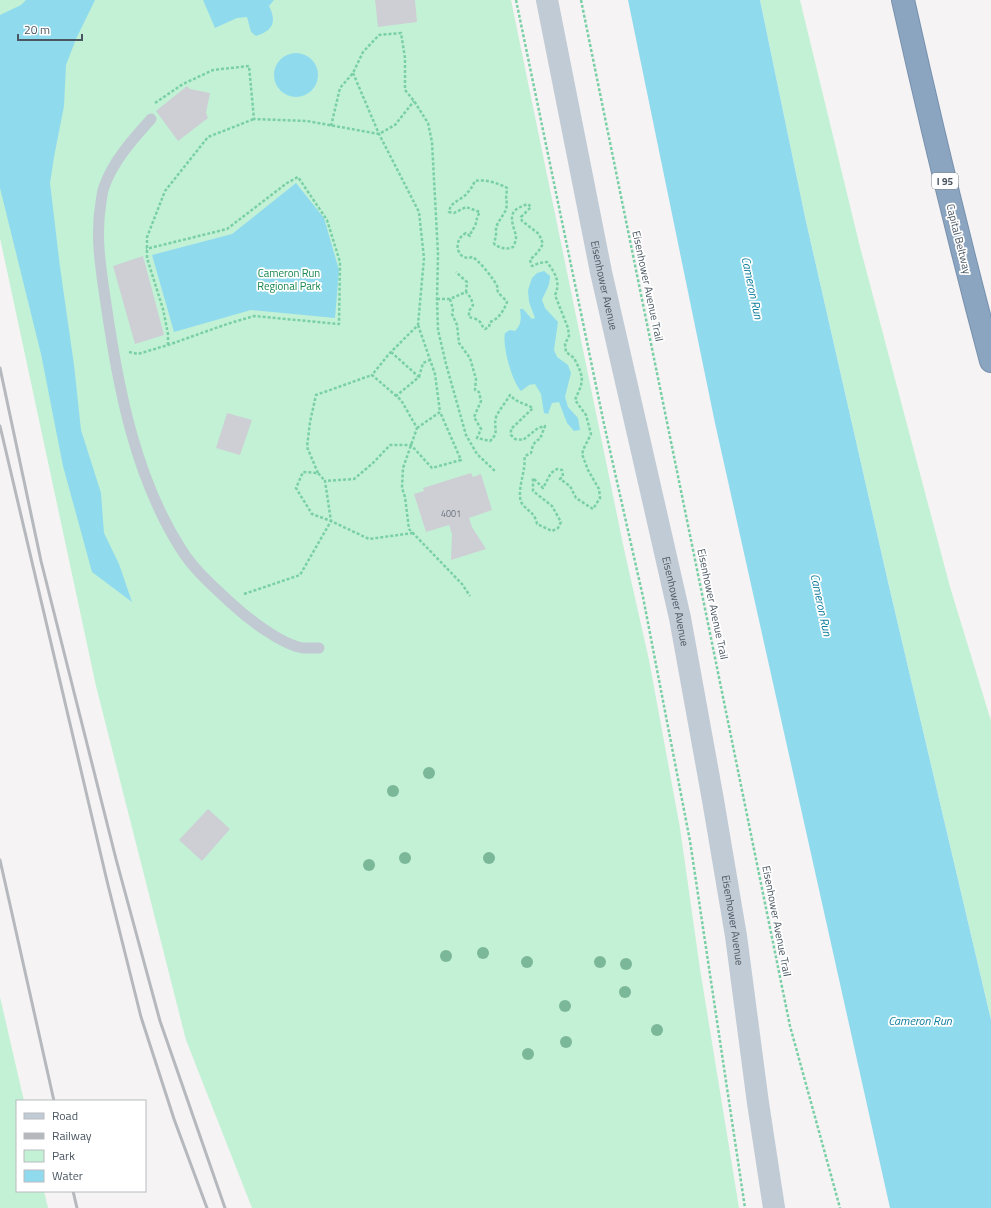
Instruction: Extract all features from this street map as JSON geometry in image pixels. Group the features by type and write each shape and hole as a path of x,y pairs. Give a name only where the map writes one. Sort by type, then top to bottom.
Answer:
{"highway":[{"name":"Capital Beltway","path":"903,0 926,106 991,361"}],"main road":[{"name":"Eisenhower Avenue","path":"547,0 601,272 680,618 735,928 767,1170 774,1208"}],"lane":[{"path":"151,119 126,147 103,187 98,221 99,251 113,349 129,424 158,506 181,550 204,578 241,613 272,634 302,648 319,648"}],"path":[{"path":"516,0 604,424 643,597 690,841 745,1208"},
{"name":"Eisenhower Avenue Trail","path":"581,0 790,1026 840,1208"},
{"path":"331,126 340,88 353,72 363,52 379,35 401,33 405,58 405,90 428,123 432,142 438,254 438,330 466,435 477,454 496,472"},
{"path":"151,119 151,105 183,84 213,70 249,66 254,119"},
{"path":"325,481 354,479 373,463 390,445 411,445 432,468 461,460 440,412 435,374 418,325 424,258 419,212 379,134 353,72"},
{"path":"168,345 168,334 163,309 147,258 147,236 165,191 208,137 254,119 294,120 379,134 395,125 414,102"},
{"path":"113,349 138,354 254,316 339,324 340,262 327,220 298,177 287,183 227,230 146,249"},
{"path":"450,299 453,309 452,314 457,325 459,343 470,358 476,380 475,390 479,392 481,401 474,418 481,429 477,438 490,441 493,438 496,433 496,417 510,395 515,401 533,408 511,428 511,434 515,439 523,440 538,428 545,426 540,439 536,440 530,453 525,456 520,483 522,504 536,517 537,524 552,531 558,528 561,522 552,506 533,491 533,478 543,488 551,473 557,469 562,470 563,476 560,479 570,486 576,498 593,509 600,498 600,489 588,470 582,454 591,434 586,415 574,400 581,386 582,377 574,358 566,352 565,344 569,336 568,328 555,295 559,287 556,275 547,262 532,266 530,260 543,244 539,234 522,221 521,217 531,207 528,204 513,212 511,216 516,238 513,247 508,249 494,245 496,227 506,210 507,188 501,184 482,180 475,181 468,193 453,203 450,209 449,212 454,213 466,207 480,212 476,219 475,225 471,230 470,236 466,233 462,235 458,240 457,246 460,253 464,257 472,257 477,259 483,268 489,273 497,287 498,293 507,302 501,314 490,322 489,327 485,329 482,327 481,322 477,319 469,317 469,311 473,305 471,298 466,292 467,282 456,272"},
{"path":"437,299 450,299 466,292"},
{"path":"228,600 300,575 331,521 325,481 318,473 306,447 316,395 372,375 391,352 418,325"},
{"path":"391,352 419,377"},
{"path":"396,396 419,377 423,363 430,360"},
{"path":"372,375 401,400 417,428"},
{"path":"440,412 417,428 404,468 402,488 405,497 409,529 462,584 470,596"},
{"path":"318,473 303,472 296,488 312,514 331,521 369,539 413,533"}],"green space":[{"name":"Cameron Run Regional Park","path":"0,0 511,0 624,549 649,660 680,828 700,969 739,1208 252,1208 186,1040 96,686 0,238"},
{"path":"760,0 800,0 859,243 950,587 991,721 991,1020 888,582 805,217"},
{"path":"0,997 24,1100 16,1100 16,1192 44,1192 48,1208 0,1208"}],"water":[{"path":"26,0 95,0 76,39 66,65 64,106 50,183 81,430 101,493 104,533 119,564 132,602 92,572 63,466 41,354 0,188 0,15 21,5"},
{"path":"203,0 274,0 269,6 273,17 272,25 270,29 256,36 251,32 247,17 237,18 215,28"},
{"name":"Cameron Run","path":"628,0 760,0 805,217 888,582 991,1020 991,1208 890,1208 715,423"},
{"path":"296,53 308,57 314,63 318,75 314,87 308,93 296,97 284,93 278,87 274,75 278,63 284,57"},
{"path":"296,183 324,218 339,270 335,318 251,310 174,332 152,255 232,234"},
{"path":"544,271 550,276 550,279 549,285 542,300 545,308 558,322 554,350 557,357 568,365 571,373 565,397 568,407 578,418 580,430 574,431 567,423 559,402 552,403 548,414 544,413 541,394 535,384 529,385 521,391 514,380 506,354 504,339 505,333 510,330 515,331 519,326 521,318 520,309 523,309 532,319 535,318 529,302 528,290 532,278 537,273"}],"building":[{"path":"375,0 415,0 417,22 378,27"},
{"path":"187,86 190,89 210,93 206,113 208,118 178,141 156,111"},
{"path":"143,256 164,335 135,344 113,266"},
{"path":"227,413 252,420 240,455 216,448"},
{"path":"471,473 473,477 481,474 492,510 469,518 472,527 486,549 451,560 452,534 449,525 426,532 414,494 424,491 423,488"},
{"path":"208,809 230,829 202,861 179,840"}],"railway":[{"path":"0,368 41,561 116,859 160,1021 225,1208"},
{"path":"0,426 107,881 141,1017 174,1119 207,1208"},
{"path":"0,860 54,1100"},
{"path":"73,1192 77,1208"}]}
